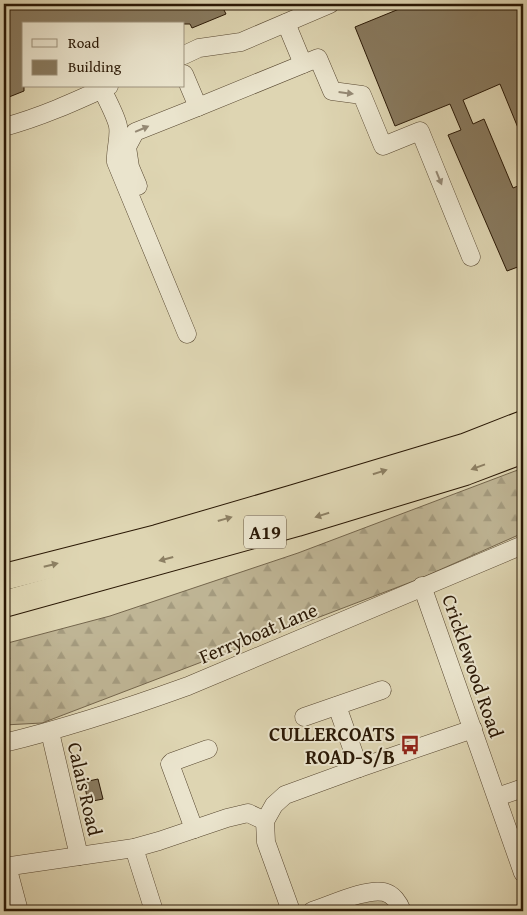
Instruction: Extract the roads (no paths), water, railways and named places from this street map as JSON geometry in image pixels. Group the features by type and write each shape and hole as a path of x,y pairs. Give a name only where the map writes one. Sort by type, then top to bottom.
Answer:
{"highway":[{"name":"A19","path":"4,577 157,538 285,501 464,446 523,424"},
{"name":"A19","path":"4,604 297,523 465,472 523,450"}],"street":[{"path":"185,55 199,48 241,42 330,4"},
{"path":"286,23 303,64"},
{"path":"185,300 130,167 127,147 135,132 318,58 332,91 362,95 383,146 420,131 471,257"},
{"path":"185,76 198,107"},
{"path":"4,127 58,110 106,88 118,126 116,162 187,334"},
{"name":"Ferryboat Lane","path":"4,743 50,732 188,686 523,544"},
{"name":"Cricklewood Road","path":"422,586 523,873"},
{"path":"304,717 382,690"},
{"path":"337,706 358,768"},
{"path":"292,911 266,842 265,821 274,805 285,795 473,729"},
{"name":"Calais Road","path":"50,732 79,856"},
{"path":"194,829 170,764 208,750"},
{"path":"497,797 523,788"},
{"path":"19,911 5,867 134,848 227,818 248,814 265,821"},
{"path":"134,848 154,911"},
{"path":"312,911 367,892 385,892 393,896 402,911"}],"place":[{"name":"CULLERCOATS ROAD-S/B","path":"410,745"}]}
